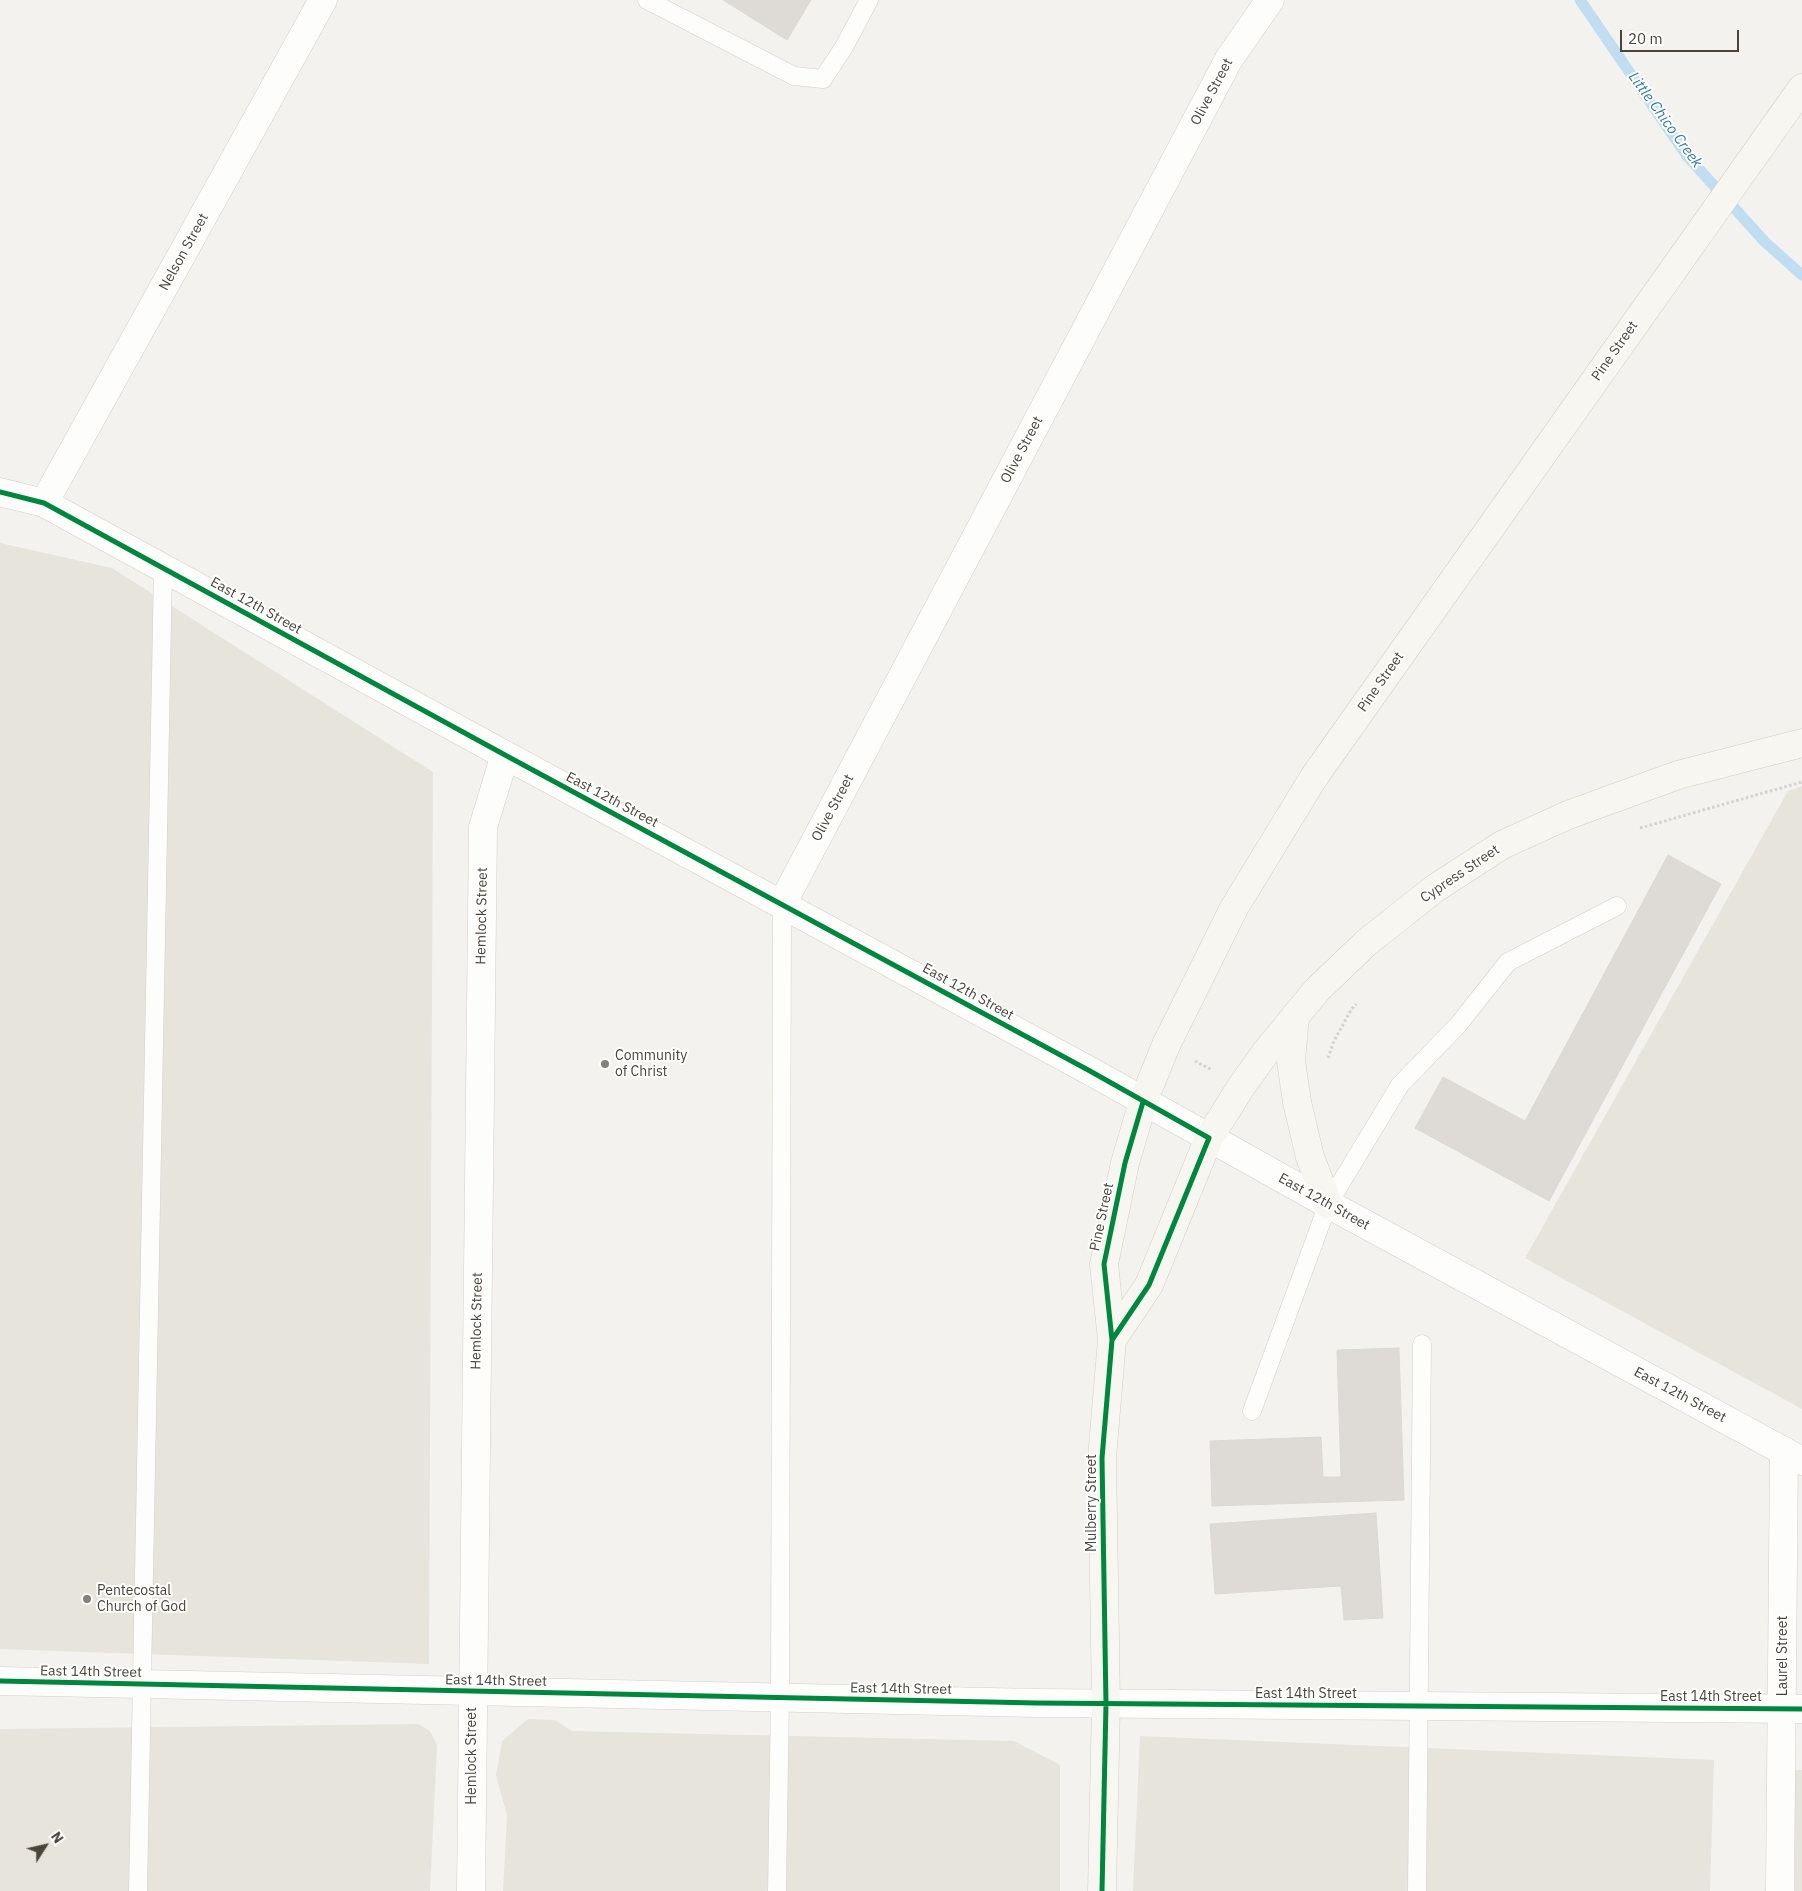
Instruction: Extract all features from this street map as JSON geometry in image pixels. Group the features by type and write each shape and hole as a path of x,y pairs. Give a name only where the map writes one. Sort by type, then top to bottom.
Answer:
{"street":[{"name":"Nelson Street","path":"44,503 323,0"},
{"name":"Olive Street","path":"782,904 1229,59 1270,0"},
{"name":"Pine Street","path":"1112,1340 1104,1264 1125,1163 1143,1102 1166,1045 1234,908 1314,776 1767,140 1802,88"},
{"name":"East 12th Street","path":"0,492 44,503 1793,1456"},
{"name":"Cypress Street","path":"1209,1138 1266,1052 1317,990 1366,943 1434,889 1502,845 1568,815 1678,775 1802,743"},
{"name":"Hemlock Street","path":"471,1891 483,827 505,755"},
{"path":"1295,1016 1291,1061 1297,1102 1310,1157 1328,1204"},
{"name":"Mulberry Street","path":"1102,1891 1106,1704 1102,1458 1112,1340 1149,1285 1209,1138"},
{"name":"Laurel Street","path":"1780,1891 1792,1709 1793,1456"},
{"name":"East 14th Street","path":"0,1682 1106,1704 1792,1709"}],"lane":[{"path":"647,0 794,76 823,79 844,47 869,0"},
{"path":"138,1891 163,568"},
{"path":"777,1891 780,1698 782,904"},
{"path":"1252,1411 1328,1204 1400,1085 1458,1026 1508,962 1617,906"},
{"path":"1417,1891 1422,1344"}],"path":[{"path":"1635,830 1802,782"},
{"path":"1326,1066 1334,1041 1351,1010 1358,1002"}],"shaded area":[{"path":"0,543 112,568 433,772 429,1664 0,1649"},
{"path":"1802,786 1802,1409 1525,1258 1788,791"},
{"path":"528,1719 555,1720 572,1731 1014,1741 1060,1765 1060,1891 503,1891 507,1815 496,1776 502,1741"},
{"path":"418,1724 430,1731 437,1745 430,1891 0,1891 0,1729"},
{"path":"1140,1736 1714,1760 1710,1891 1133,1891"},
{"path":"1795,1770 1802,1770 1802,1891 1795,1891"}],"building":[{"path":"723,0 811,0 787,40"},
{"path":"1668,855 1721,884 1549,1201 1415,1128 1443,1077 1525,1121"},
{"path":"1399,1348 1404,1500 1212,1506 1210,1441 1321,1437 1323,1477 1341,1477 1337,1350"},
{"path":"1376,1513 1383,1618 1344,1620 1341,1586 1215,1594 1210,1524"}],"waterway":[{"name":"Little Chico Creek","path":"1580,0 1687,156 1765,242 1802,275"}],"cycle path":[{"path":"0,492 44,503 1090,1071 1209,1138 1149,1285 1112,1340 1102,1458 1106,1704 1102,1891"},
{"path":"1112,1340 1104,1264 1125,1163 1143,1102"},
{"path":"0,1681 1037,1703 1802,1709"}],"place":[{"name":"Community of Christ","path":"605,1064"},
{"name":"Pentecostal Church of God","path":"87,1599"}]}
